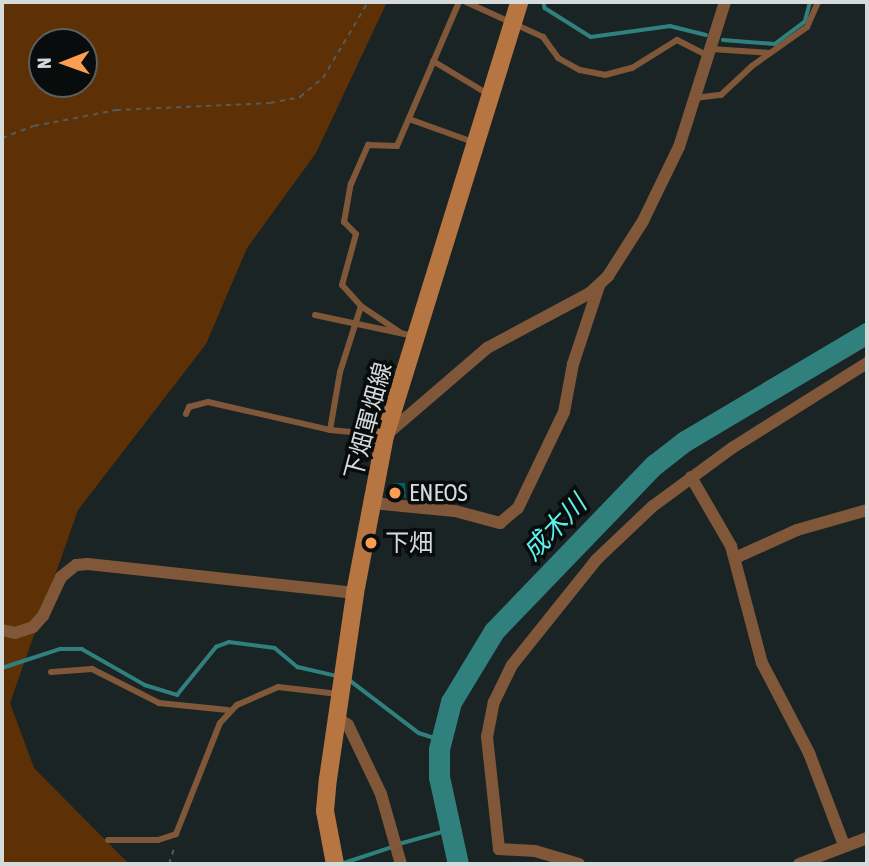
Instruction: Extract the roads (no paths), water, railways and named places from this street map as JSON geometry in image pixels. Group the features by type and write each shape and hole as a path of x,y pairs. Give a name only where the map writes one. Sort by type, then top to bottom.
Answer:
{"main road":[{"name":"下畑軍畑線","path":"335,864 325,811 355,593 385,436 408,335 477,143 519,2"}],"street":[{"path":"372,503 456,511 500,523 518,508 564,412 573,364 600,283 643,221 679,147 725,2"},
{"path":"385,436 487,348 600,283"},
{"path":"579,864 535,851 499,849 487,737 494,702 512,665 596,560 691,477 867,363"},
{"path":"691,477 735,558 762,663 809,753 844,845"},
{"path":"735,558 797,530 867,510"},
{"path":"2,630 15,633 33,627 43,616 61,577 76,565 355,593"},
{"path":"337,718 348,724 381,794 401,864"},
{"path":"799,864 867,838"}],"lane":[{"path":"408,335 361,306 342,285 356,234 344,222 351,184 368,145 397,146 459,2"},
{"path":"466,2 543,37 558,58 580,70 605,75 632,68 677,40 710,52 769,53"},
{"path":"695,98 721,95 769,53 807,27 818,2"},
{"path":"433,61 492,96"},
{"path":"409,120 477,143"},
{"path":"330,430 361,306"},
{"path":"315,316 408,335"},
{"path":"186,414 189,407 208,402 330,430 385,436"},
{"path":"51,672 92,669 159,703 228,710 278,687 340,694"},
{"path":"108,840 158,840 176,834 228,710"}],"waterway":[{"path":"544,2 545,8 591,37 670,26 706,35"},
{"path":"723,40 775,44 805,21 810,2"},
{"name":"成木川","path":"458,864 439,777 439,749 451,702 494,631 654,465 685,441 867,333"},
{"path":"2,668 60,649 82,649 145,685 177,695 216,647 229,642 275,648 298,667 337,676"},
{"path":"348,679 419,733 441,740"},
{"path":"399,844 449,830"},
{"path":"341,864 392,847"}],"place":[{"name":"ENEOS","path":"395,493"},
{"name":"下畑","path":"371,543"}]}
